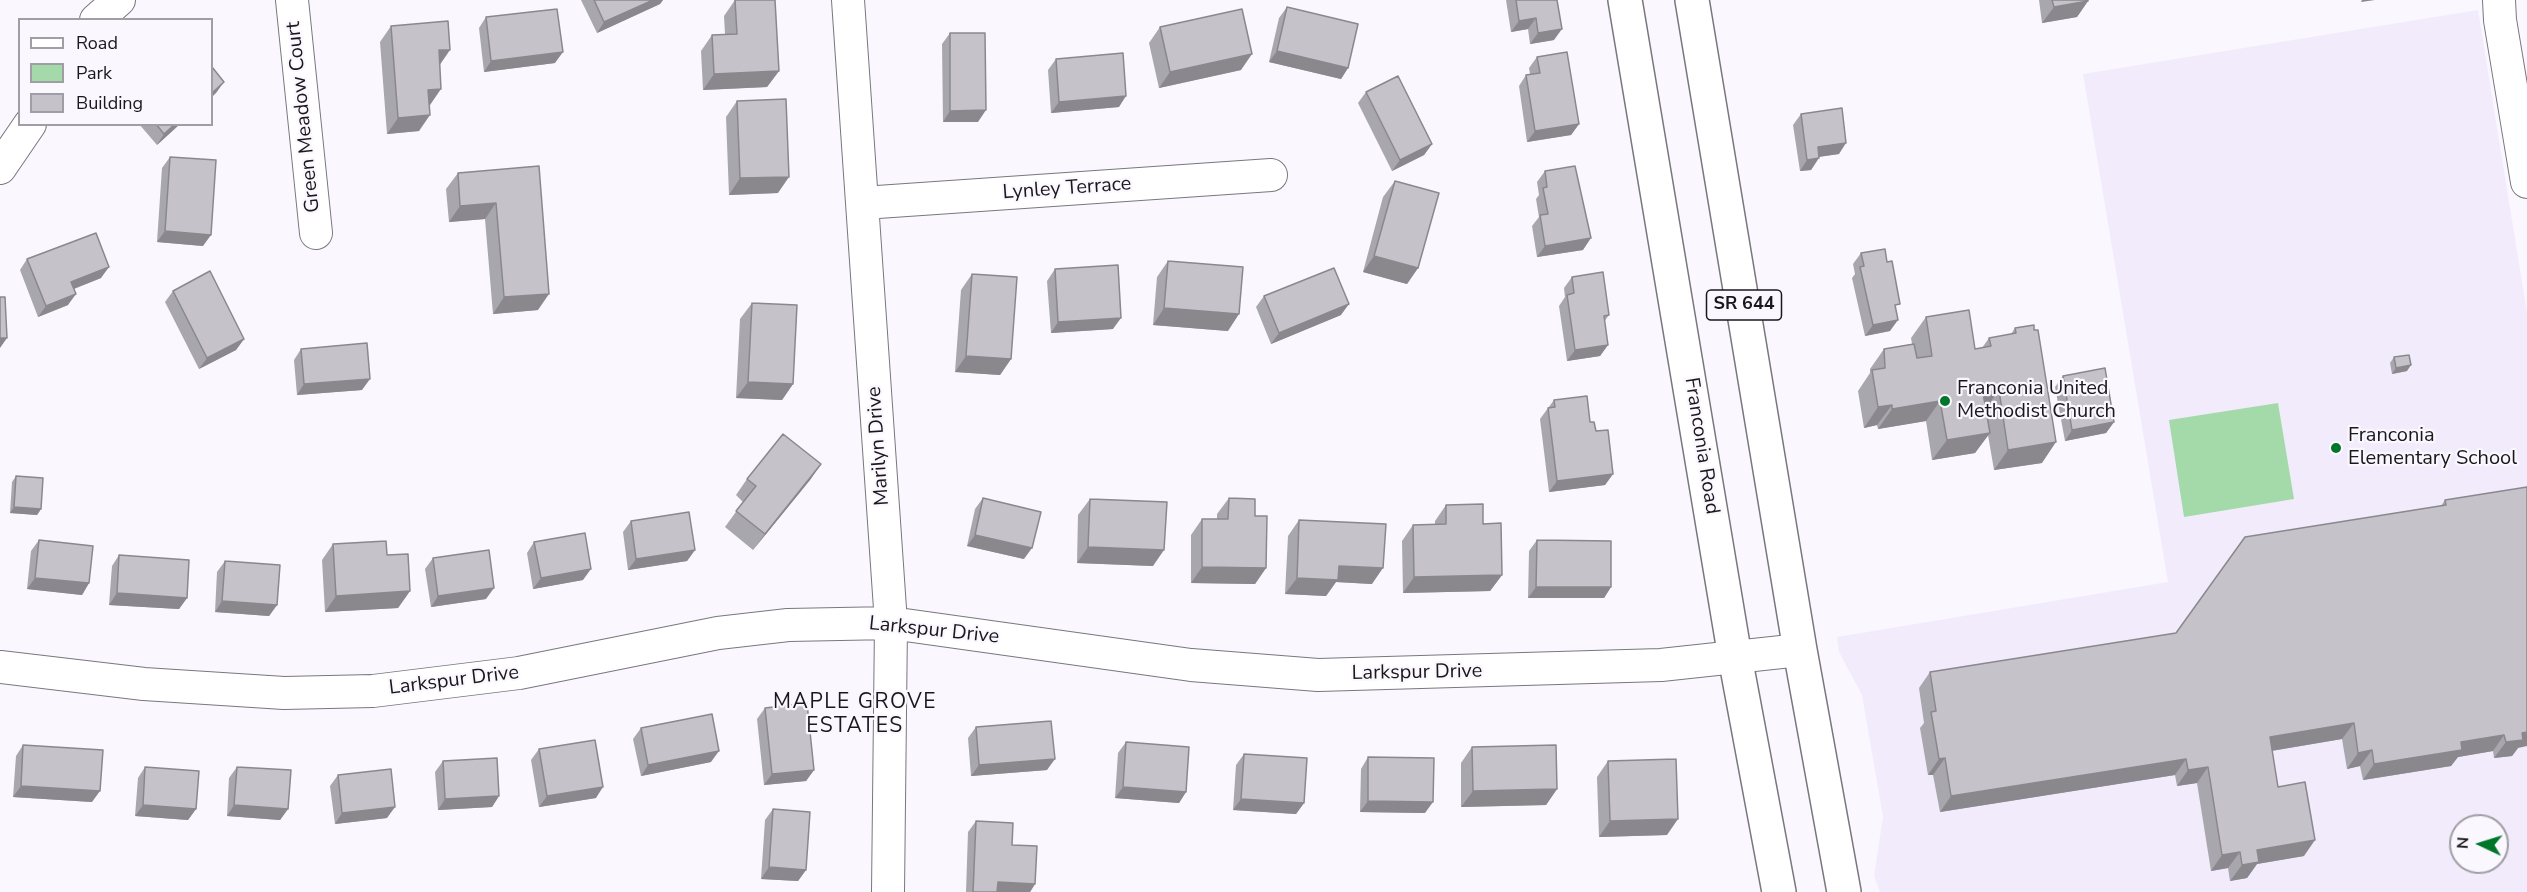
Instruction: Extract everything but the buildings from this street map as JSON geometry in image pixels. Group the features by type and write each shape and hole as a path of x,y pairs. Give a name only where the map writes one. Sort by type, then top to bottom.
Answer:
{"main road":[{"name":"Franconia Road","path":"1625,0 1735,657 1779,892"},
{"name":"SR 644","path":"1692,0 1800,650 1844,892"}],"street":[{"path":"98,18 118,0"},
{"name":"Green Meadow Court","path":"292,0 316,233"},
{"name":"Marilyn Drive","path":"848,0 891,623 888,892"},
{"path":"2499,0 2500,20 2527,183"},
{"path":"0,168 29,126"},
{"name":"Lynley Terrace","path":"863,203 1271,175"},
{"name":"Larkspur Drive","path":"0,667 144,684 284,693 373,691 519,674 718,633 788,625 891,623 1191,665 1318,675 1413,675 1661,665 1800,650"}],"shaded area":[{"name":"Franconia Elementary School","path":"2478,10 2527,313 2527,892 1880,892 1874,876 1883,817 1862,695 1839,652 1837,637 2168,582 2083,74"}],"green space":[{"path":"2278,403 2294,499 2184,517 2169,420"}],"place":[{"name":"Franconia United Methodist Church","path":"1945,401"},
{"name":"Franconia Elementary School","path":"2336,448"}],"district":[{"name":"MAPLE GROVE ESTATES","path":"855,715"}]}
